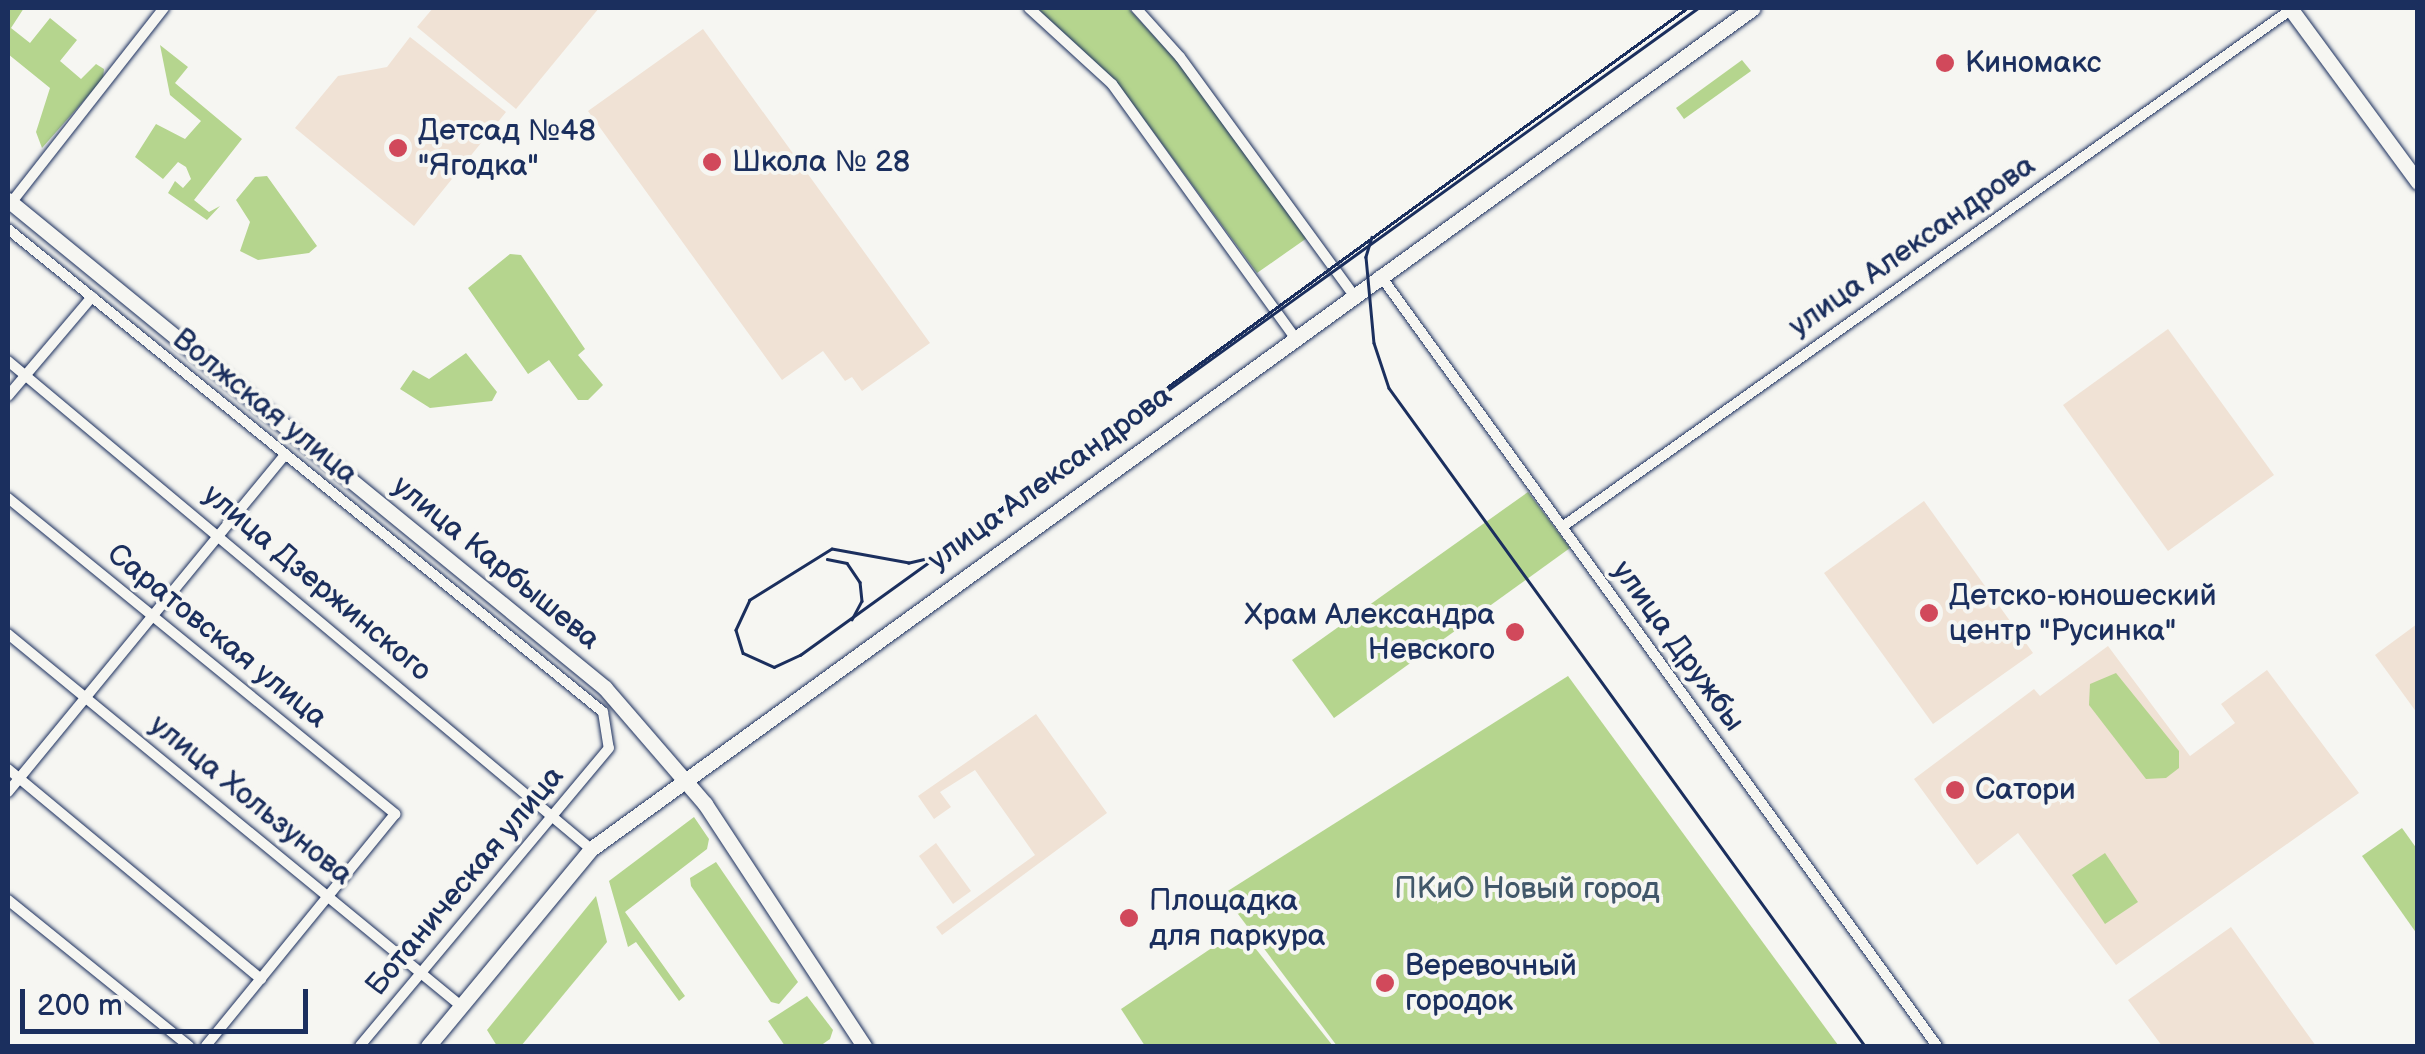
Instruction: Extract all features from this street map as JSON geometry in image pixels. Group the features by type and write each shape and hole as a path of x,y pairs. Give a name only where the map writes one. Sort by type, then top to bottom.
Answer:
{"main road":[{"name":"улица Александрова","path":"428,1046 592,849 1294,336 1753,8"},
{"path":"2291,8 2418,182"},
{"name":"улица Карбышева","path":"9,201 562,652 686,778 864,1046"}],"street":[{"path":"9,201 164,8"},
{"path":"1029,8 1112,84 1294,336"},
{"path":"1136,8 1180,57 1354,294"},
{"name":"улица Александрова","path":"1562,527 2291,8"},
{"name":"Волжская улица","path":"8,229 603,712 609,748"},
{"name":"улица Дружбы","path":"1380,275 1937,1046"},
{"path":"8,396 92,297"},
{"name":"улица Дзержинского","path":"8,361 554,812 592,849"},
{"path":"8,792 284,456"},
{"name":"Саратовская улица","path":"8,498 396,814 328,896"},
{"name":"улица Хользунова","path":"8,634 461,1006"},
{"name":"Ботаническая улица","path":"360,1046 609,748"},
{"path":"8,769 261,979"},
{"path":"206,1046 328,896"},
{"path":"8,900 189,1046"}],"shaded area":[{"path":"433,8 599,8 516,109 417,27"},
{"name":"Школа № 28","path":"703,29 930,343 862,391 852,377 845,381 823,351 782,380 588,111"},
{"name":"Детсад №48 \"Ягодка\"","path":"410,37 506,112 414,226 295,128 338,76 387,67"},
{"path":"2168,329 2274,475 2168,551 2063,405"},
{"name":"Детско-юношеский центр \"Русинка\"","path":"1924,501 2033,653 1933,724 1824,573"},
{"path":"2417,624 2417,713 2375,655"},
{"path":"2108,646 2190,756 2235,723 2221,704 2267,670 2359,793 2116,965 2018,833 1977,865 1914,779 2034,689 2040,696"},
{"path":"1036,714 1107,813 942,935 936,927 1035,855 975,770 940,792 951,807 934,819 918,796"},
{"path":"936,843 971,891 953,904 919,856"},
{"path":"2231,927 2316,1046 2162,1046 2128,1000"}],"green space":[{"path":"8,8 24,8 11,28 30,43 50,18 77,40 60,61 81,79 96,64 104,69 103,79 42,148 36,132 50,88 8,54"},
{"path":"1037,8 1128,8 1176,60 1307,238 1257,273 1116,81"},
{"path":"160,45 188,67 175,83 242,139 194,200 209,212 220,206 207,220 168,193 175,181 183,188 191,179 186,167 178,162 163,179 135,157 156,124 185,139 201,121 170,95"},
{"path":"1742,60 1751,71 1684,119 1676,108"},
{"path":"267,176 317,246 309,253 258,260 240,251 250,222 236,200 255,177"},
{"path":"510,254 521,255 585,349 578,355 603,385 588,400 578,400 549,360 528,374 468,288"},
{"path":"466,353 497,392 492,401 430,408 400,389 413,370 429,379"},
{"path":"1528,492 1570,548 1334,718 1292,660"},
{"path":"2116,673 2179,751 2179,768 2166,778 2146,779 2089,705 2090,684"},
{"name":"ПКиО Новый город","path":"1568,676 1838,1045 1337,1046 1223,894"},
{"path":"694,817 709,839 707,849 625,912 685,996 679,1001 636,942 628,947 609,881"},
{"path":"2402,828 2417,849 2417,934 2362,856"},
{"path":"2105,853 2138,902 2105,924 2072,875"},
{"path":"716,862 798,982 779,1004 771,1002 691,886 690,878"},
{"path":"596,896 607,942 521,1046 497,1046 487,1030"},
{"path":"1240,929 1333,1046 1145,1046 1121,1009"},
{"path":"807,996 833,1030 830,1039 820,1046 785,1046 768,1021"}],"tram line":[{"path":"1688,8 935,557 909,563 832,549 750,600 736,630 743,653 774,667 800,655 1698,8"},
{"path":"1372,237 1366,257 1374,343 1389,388 1865,1046"},
{"path":"827,559 847,563 860,582 862,601 852,620"}],"place":[{"name":"Киномакс","path":"1945,63"},
{"name":"Детсад №48 \"Ягодка\"","path":"398,148"},
{"name":"Школа № 28","path":"712,162"},
{"name":"Детско-юношеский центр \"Русинка\"","path":"1929,613"},
{"name":"Храм Александра Невского","path":"1515,632"},
{"name":"Сатори","path":"1955,790"},
{"name":"Площадка для паркура","path":"1129,918"},
{"name":"Веревочный городок","path":"1385,983"}]}
